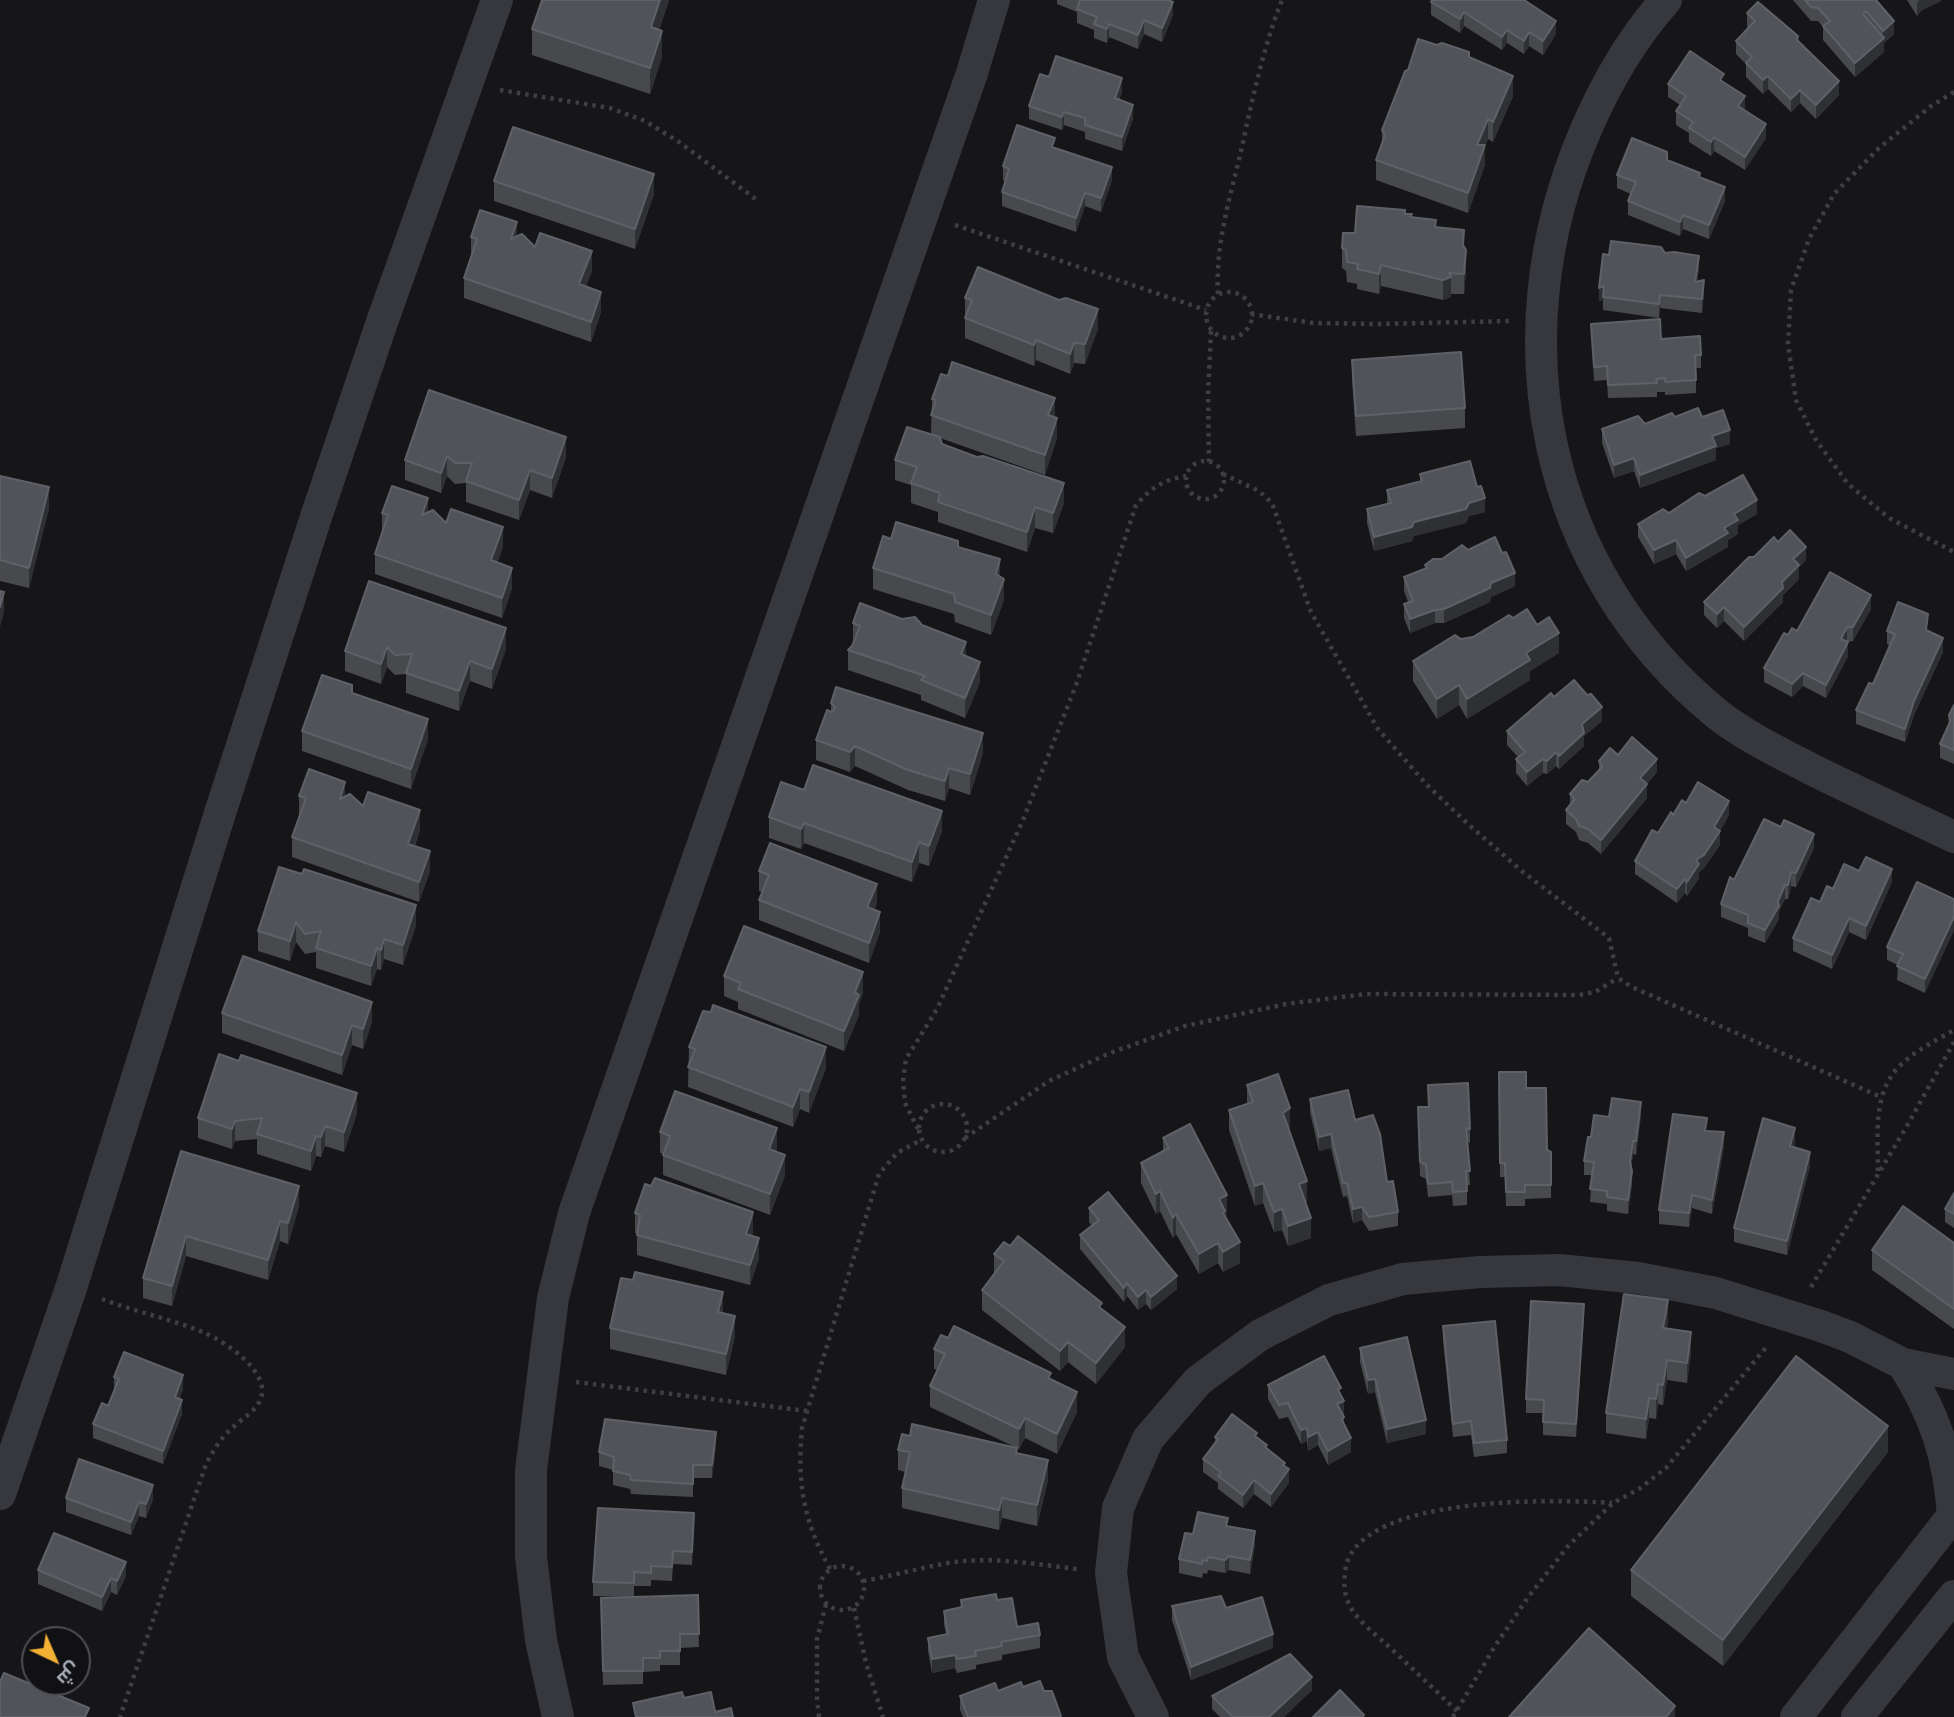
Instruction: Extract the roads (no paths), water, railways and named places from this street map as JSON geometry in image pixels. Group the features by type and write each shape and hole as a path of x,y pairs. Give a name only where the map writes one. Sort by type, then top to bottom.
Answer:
{"street":[{"path":"0,1494 71,1288 312,528 497,0"},
{"path":"558,1717 541,1640 531,1557 531,1470 553,1297 574,1213 972,73 994,0"},
{"path":"1666,0 1624,57 1595,108 1572,163 1555,219 1544,277 1541,371 1546,422 1558,472 1575,521 1598,570 1632,623 1681,680 1718,714 1757,740 1829,779 1954,837"},
{"path":"1153,1717 1123,1657 1111,1573 1118,1508 1148,1439 1198,1381 1260,1335 1329,1300 1403,1279 1480,1272 1559,1270 1638,1278 1703,1290 1850,1337 1903,1364 1954,1374"},
{"path":"1838,1717 1805,1706 1953,1515 1945,1451 1934,1420 1903,1364"},
{"path":"1857,1717 1954,1596"}]}
